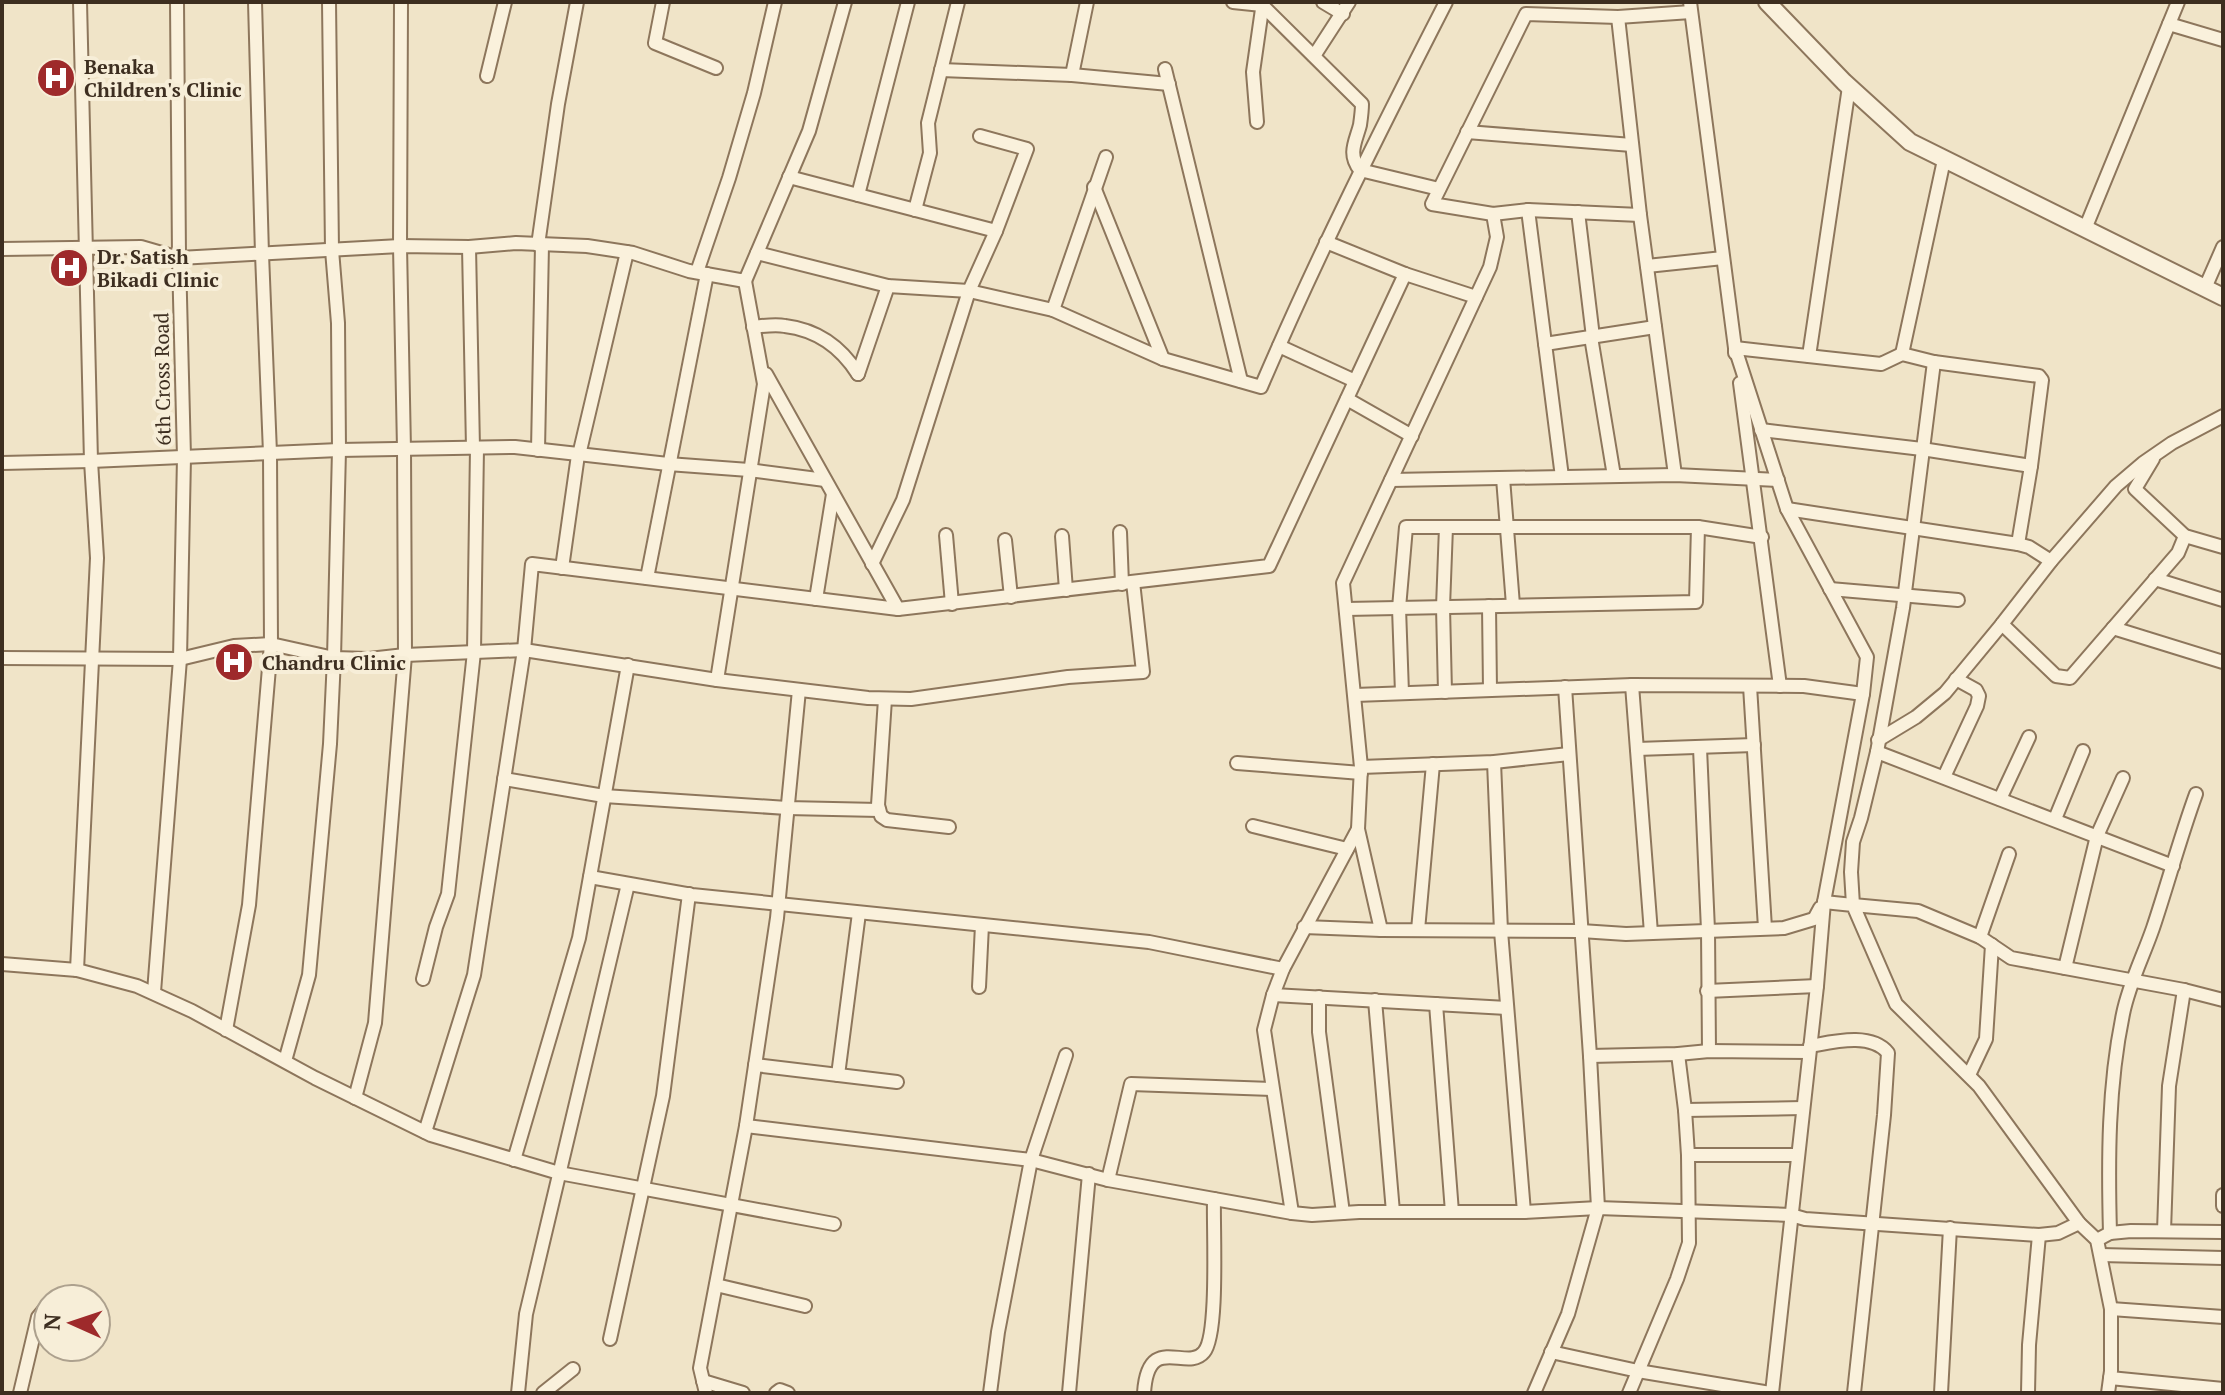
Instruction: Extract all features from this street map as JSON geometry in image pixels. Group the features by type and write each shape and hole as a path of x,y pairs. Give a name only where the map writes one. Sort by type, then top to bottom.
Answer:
{"street":[{"path":"77,970 97,558 91,461 80,2"},
{"name":"6th Cross Road","path":"154,992 180,659 184,457 177,2"},
{"path":"226,1030 249,905 271,644 270,453 255,2"},
{"path":"285,1061 309,975 334,658 339,450 338,323 332,250 329,2"},
{"path":"355,1098 375,1023 405,655 400,246 401,2"},
{"path":"487,76 505,2"},
{"path":"538,450 540,245 558,104 577,2"},
{"path":"663,2 655,43 716,68"},
{"path":"647,578 702,273 754,93 775,2"},
{"path":"717,680 764,384 745,281 809,131 845,2"},
{"path":"858,195 908,2"},
{"path":"915,210 930,153 928,123 958,2"},
{"path":"1072,75 1087,2"},
{"path":"1233,2 1262,4 1362,104 1360,125 1352,145 1354,164 1360,170 1439,189"},
{"path":"1314,56 1346,8 1323,2"},
{"path":"757,253 888,286 969,291 1053,310 1163,359 1261,387 1360,170 1446,2"},
{"path":"1767,2 1783,10 1849,87 1910,142 2223,297"},
{"path":"2085,229 2178,2"},
{"path":"1257,122 1253,72 1262,4"},
{"path":"1640,215 1528,210 1493,214 1432,204 1526,14 1618,17 1690,7 1780,686"},
{"path":"1618,17 1640,215 1675,475"},
{"path":"2169,24 2223,40"},
{"path":"1165,69 1241,381"},
{"path":"941,70 1072,75 1169,84"},
{"path":"1809,356 1849,87"},
{"path":"1467,132 1632,145"},
{"path":"872,564 903,500 969,291 1027,149 980,136"},
{"path":"1053,310 1106,157"},
{"path":"1902,354 1944,160"},
{"path":"789,177 996,231"},
{"path":"1094,187 1163,359"},
{"path":"1528,210 1562,477"},
{"path":"1578,212 1592,337 1614,476"},
{"path":"1381,930 1358,829 1361,770 1343,583 1490,267 1497,237 1493,214"},
{"path":"1326,242 1405,274 1476,297"},
{"path":"2,249 141,247 179,258 400,246 469,247 516,243 587,246 627,252 702,273 745,281"},
{"path":"423,979 448,894 474,652 475,448 469,247"},
{"path":"2205,288 2223,247"},
{"path":"562,568 578,455 627,252"},
{"path":"1647,266 1723,258"},
{"path":"425,1132 474,975 524,650 532,564 898,609 1269,566 1405,274"},
{"path":"753,327 785,325 828,341 846,355 858,374 888,286"},
{"path":"1545,344 1655,327"},
{"path":"1279,346 1355,381"},
{"path":"1735,348 1881,364 1902,354 1934,362 2040,377 2031,466 2018,544"},
{"path":"1551,1352 1638,1371 1771,1393 1824,902 1863,694 1867,657 1787,509 1735,348"},
{"path":"1934,362 1904,595 1877,746 1853,842 1853,905 1896,1004 1979,1086 2079,1223 2097,1240 2111,1309 2108,1393"},
{"path":"760,364 898,609"},
{"path":"1347,399 1412,436"},
{"path":"1877,746 1933,704 1956,679 2116,486 2172,443 2223,416"},
{"path":"1761,430 1922,449 2031,466"},
{"path":"2,463 339,450 515,447 825,480"},
{"path":"2157,453 2135,489 2185,536 2223,547"},
{"path":"1391,480 1675,475 1778,480"},
{"path":"1503,478 1513,605"},
{"path":"816,599 833,494"},
{"path":"1787,509 2018,544 2051,561"},
{"path":"1402,693 1399,608 1406,527 1698,527 1762,537"},
{"path":"1445,692 1443,607 1446,527"},
{"path":"1346,609 1696,602 1698,527"},
{"path":"2,658 180,659 234,646 271,644 334,658 369,659 524,650 717,680 885,699 911,699 1068,677 1143,672 1120,532"},
{"path":"946,535 952,604"},
{"path":"1062,536 1066,590"},
{"path":"2002,624 2056,676 2070,678 2178,553 2185,536"},
{"path":"1005,540 1011,597"},
{"path":"2155,579 2223,600"},
{"path":"1830,589 1958,600"},
{"path":"1489,606 1490,690"},
{"path":"2113,628 2223,662"},
{"path":"514,1160 579,938 628,665"},
{"path":"1944,777 1979,696 1976,690 1956,679"},
{"path":"1355,695 1632,685 1804,686 1863,694"},
{"path":"1632,685 1651,933"},
{"path":"1750,686 1765,928"},
{"path":"1534,1393 1568,1314 1598,1208 1565,687"},
{"path":"743,1393 705,1387 700,1368 755,1065 778,905 799,690"},
{"path":"885,699 881,816 887,820 949,827"},
{"path":"2000,799 2029,737"},
{"path":"1637,749 1754,745"},
{"path":"1877,746 1944,777 2173,866"},
{"path":"1700,748 1708,930 1709,1051"},
{"path":"2055,819 2083,751"},
{"path":"1237,763 1361,770 1569,754"},
{"path":"1494,762 1501,931 1524,1212"},
{"path":"1418,930 1433,764"},
{"path":"2065,968 2097,836 2123,778"},
{"path":"504,779 604,796 787,808 879,810"},
{"path":"2110,1233 2109,1147 2113,1075 2123,1014 2131,981 2144,953 2196,794"},
{"path":"1253,826 1347,849"},
{"path":"1292,1213 1264,1030 1283,969 1358,829"},
{"path":"1980,937 2009,854"},
{"path":"590,877 778,905 1149,942 1283,969"},
{"path":"518,1393 526,1314 628,884"},
{"path":"610,1339 663,1096 689,894"},
{"path":"1824,902 1918,911 1980,937 2011,958 2223,1000"},
{"path":"1304,927 1626,934 1784,928 1814,919 1824,902"},
{"path":"838,1075 859,913"},
{"path":"979,987 982,925"},
{"path":"1969,1075 1986,1039 1992,945"},
{"path":"2,964 77,970 154,992 425,1132 514,1160 559,1173 834,1224"},
{"path":"1707,991 1817,986"},
{"path":"2164,1231 2169,1086 2184,990"},
{"path":"1273,995 1507,1008"},
{"path":"1319,997 1319,1032 1343,1213"},
{"path":"1375,1000 1393,1212"},
{"path":"1436,1004 1452,1212"},
{"path":"1590,1056 1810,1049 1851,1040 1882,1046 1888,1053 1854,1393"},
{"path":"1629,1393 1689,1243 1688,1155 1678,1054"},
{"path":"990,1393 998,1332 1031,1160 1066,1055"},
{"path":"755,1065 897,1082"},
{"path":"1108,1180 1131,1084 1272,1089"},
{"path":"1685,1110 1803,1108"},
{"path":"746,1126 1031,1160 1108,1180 1312,1215 1598,1208 1791,1215 1805,1219 2039,1235 2058,1233 2079,1223"},
{"path":"1688,1155 1797,1155"},
{"path":"1069,1393 1089,1174"},
{"path":"2223,1195 2223,1206"},
{"path":"1144,1393 1150,1365 1156,1360 1200,1356 1206,1350 1212,1327 1214,1199"},
{"path":"1941,1393 1950,1228"},
{"path":"2097,1240 2110,1233 2223,1232"},
{"path":"2028,1393 2039,1235"},
{"path":"2101,1255 2223,1258"},
{"path":"716,1285 805,1306"},
{"path":"2111,1309 2223,1317"},
{"path":"20,1393 32,1342"},
{"path":"543,1393 573,1369"},
{"path":"2110,1378 2223,1389"},
{"path":"776,1393 780,1390 788,1393"}],"place":[{"name":"Benaka Children's Clinic","path":"56,78"},
{"name":"Dr. Satish Bikadi Clinic","path":"69,268"},
{"name":"Chandru Clinic","path":"234,662"}]}
